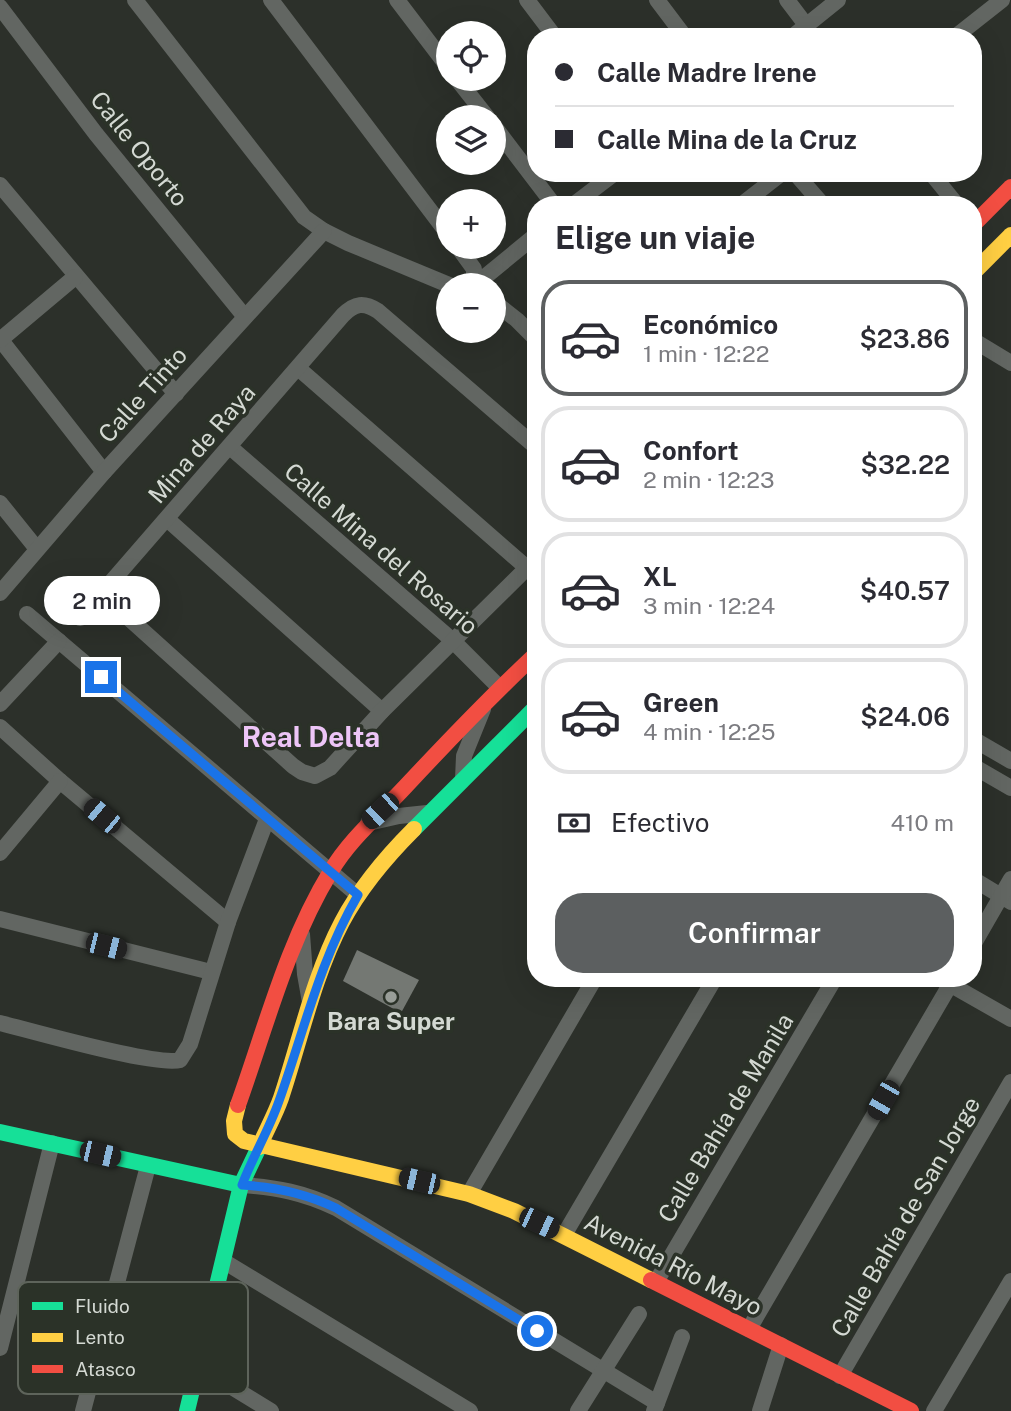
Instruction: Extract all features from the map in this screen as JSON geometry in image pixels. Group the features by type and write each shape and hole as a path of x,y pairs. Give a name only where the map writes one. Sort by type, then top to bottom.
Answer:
{"street":[{"path":"135,0 304,216 324,231 436,279"},
{"path":"271,0 436,218"},
{"path":"397,0 436,51"},
{"path":"527,0 548,28"},
{"path":"657,0 678,28"},
{"path":"787,0 806,25"},
{"path":"802,28 838,0"},
{"path":"966,28 1002,0"},
{"name":"Calle Oporto","path":"0,7 96,134 244,317"},
{"path":"466,91 477,105"},
{"path":"506,142 527,169"},
{"path":"537,182 547,196"},
{"path":"585,196 603,182"},
{"path":"753,196 770,182"},
{"path":"802,182 815,196"},
{"path":"938,182 950,196"},
{"path":"0,184 176,394"},
{"path":"982,216 1011,187"},
{"name":"Calle Tinto","path":"0,593 104,472 324,231"},
{"path":"982,264 1011,235"},
{"path":"489,273 527,242"},
{"path":"75,276 0,340 104,472"},
{"name":"Mina de Raya","path":"80,618 349,309 362,304 378,311 527,439"},
{"path":"506,311 527,331"},
{"path":"982,345 1011,363"},
{"path":"298,368 527,560"},
{"name":"Calle Mina del Rosario","path":"230,447 452,640 499,687"},
{"path":"0,503 37,549"},
{"path":"167,519 382,710"},
{"path":"102,594 293,766 315,776 330,768 382,710 527,567"},
{"path":"27,614 358,895"},
{"path":"0,704 60,641"},
{"path":"310,1002 304,968 302,931 330,873 368,823 527,661"},
{"path":"463,779 464,756 487,701"},
{"path":"220,1282 242,1185 279,1101 310,1002 341,924 385,858 527,716"},
{"path":"0,727 228,922"},
{"path":"982,743 1011,761"},
{"path":"982,771 1011,788"},
{"path":"0,853 61,781"},
{"path":"368,823 427,813"},
{"path":"0,1023 146,1058 173,1062 180,1060 190,1044 228,922 267,819"},
{"path":"982,932 1006,899 1011,879"},
{"path":"982,884 1006,899"},
{"path":"0,919 211,972"},
{"name":"Avenida Río Mayo","path":"302,931 236,1114 235,1134 244,1141 469,1194 514,1211 840,1376 879,1404 911,1411"},
{"path":"469,1194 590,987"},
{"path":"564,1235 710,987"},
{"name":"Calle Bahía de Manila","path":"656,1282 830,987"},
{"path":"749,1329 945,987"},
{"path":"958,987 1011,1019"},
{"name":"Calle Bahía de San Jorge","path":"840,1376 1011,1082"},
{"path":"0,1132 148,1166 242,1185 291,1190 315,1197 603,1371 656,1407 682,1337"},
{"path":"0,1348 52,1143"},
{"path":"117,1282 148,1166"},
{"path":"225,1262 470,1411"},
{"path":"934,1411 1011,1281"},
{"path":"578,1411 639,1314"},
{"path":"760,1411 781,1345"},
{"path":"83,1411 88,1394"},
{"path":"187,1411 192,1394"},
{"path":"243,1394 271,1411"}],"building":[{"name":"Bara Super","path":"357,950 419,980 401,1013 343,981"}],"traffic: fast":[{"path":"414,829 527,716"},
{"path":"0,1132 241,1185"},
{"path":"218,1282 241,1185 259,1147"},
{"path":"187,1411 191,1394"}],"traffic: slow":[{"path":"982,264 1011,235"},
{"path":"259,1147 281,1098 315,986 332,942 357,896 414,829"},
{"path":"238,1105 234,1121 235,1134 244,1141 469,1194 514,1211 651,1280"}],"traffic: jam":[{"path":"982,216 1011,187"},
{"path":"238,1105 278,986 302,927 331,871 365,828 527,663"},
{"path":"651,1280 911,1411"}],"place":[{"name":"Bara Super","path":"391,997"}],"district":[{"name":"Real Delta","path":"311,737"}],"route":[{"path":"101,677 317,863 358,895 326,958 279,1101 242,1185 267,1186 315,1197 363,1223 537,1331"}]}
